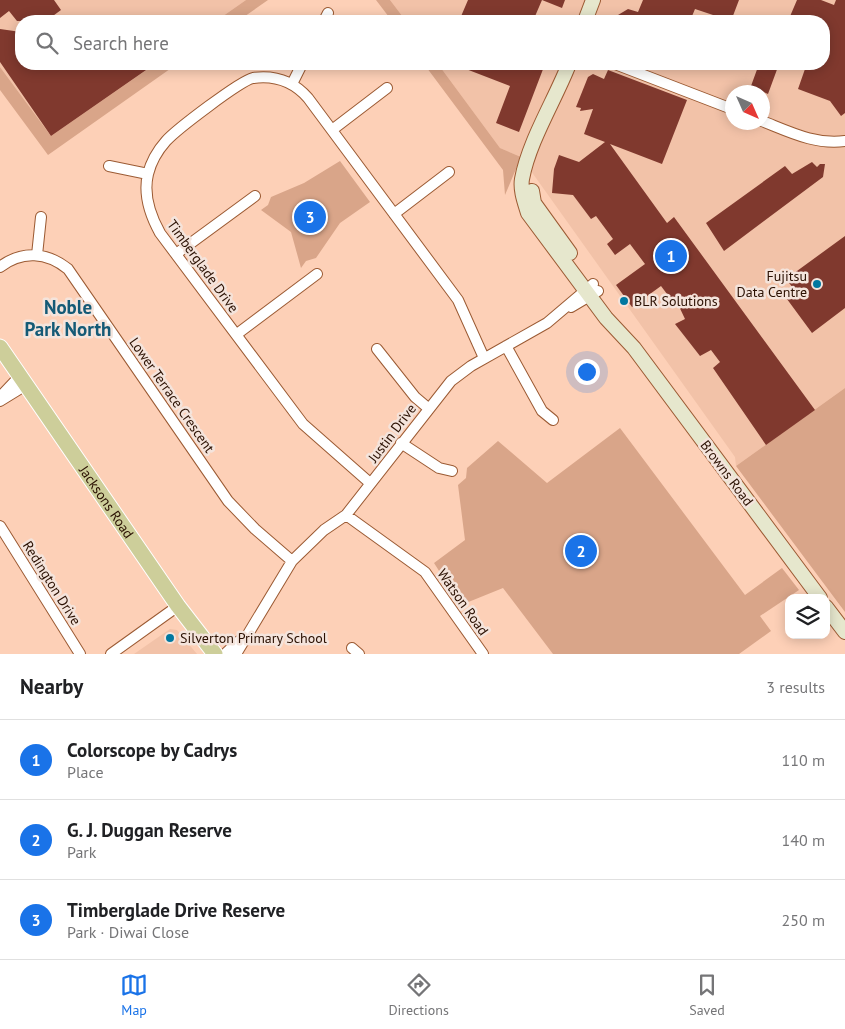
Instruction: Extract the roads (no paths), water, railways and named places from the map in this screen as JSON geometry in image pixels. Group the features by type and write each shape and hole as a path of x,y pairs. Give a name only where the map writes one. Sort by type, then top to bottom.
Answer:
{"main road":[{"name":"Jacksons Road","path":"0,347 178,606 215,654"}],"street":[{"path":"587,15 593,0"},
{"path":"299,70 292,84 308,98 462,306 484,358"},
{"name":"Browns Road","path":"567,70 555,100 550,103 522,180 523,196 528,213 592,290 817,594"},
{"path":"630,70 725,107"},
{"name":"Timberglade Drive","path":"292,84 265,78 252,78 242,83 172,135 158,153 148,174 147,198 149,209 160,233 303,424 370,483"},
{"path":"332,130 387,88"},
{"path":"770,124 812,140 832,143 845,141"},
{"path":"109,166 148,174"},
{"path":"394,214 449,172"},
{"path":"176,254 255,196"},
{"path":"37,255 41,217"},
{"name":"Lower Terrace Crescent","path":"0,267 13,258 37,255 56,260 68,270 228,501 255,529 292,561"},
{"path":"237,334 317,274"},
{"name":"Justin Drive","path":"236,654 292,561 318,535 346,515 450,381 484,358 547,323 592,290"},
{"path":"506,346 542,411 554,420"},
{"path":"377,349 416,397 428,408"},
{"path":"0,396 23,381"},
{"path":"0,401 23,381"},
{"path":"401,443 439,468 452,471"},
{"name":"Watson Road","path":"346,515 425,572 483,654"},
{"name":"Redington Drive","path":"0,526 80,654"},
{"path":"111,654 178,606"},
{"path":"830,612 845,632"},
{"name":"Justin Drive","path":"225,654 248,634"}],"place":[{"name":"Timberglade Drive Reserve","path":"310,217"},
{"name":"Colorscope by Cadrys","path":"671,256"},
{"name":"Fujitsu Data Centre","path":"817,284"},
{"name":"BLR Solutions","path":"624,301"},
{"name":"G. J. Duggan Reserve","path":"581,551"},
{"name":"Silverton Primary School","path":"170,638"}],"district":[{"name":"Noble Park North","path":"68,318"}]}
